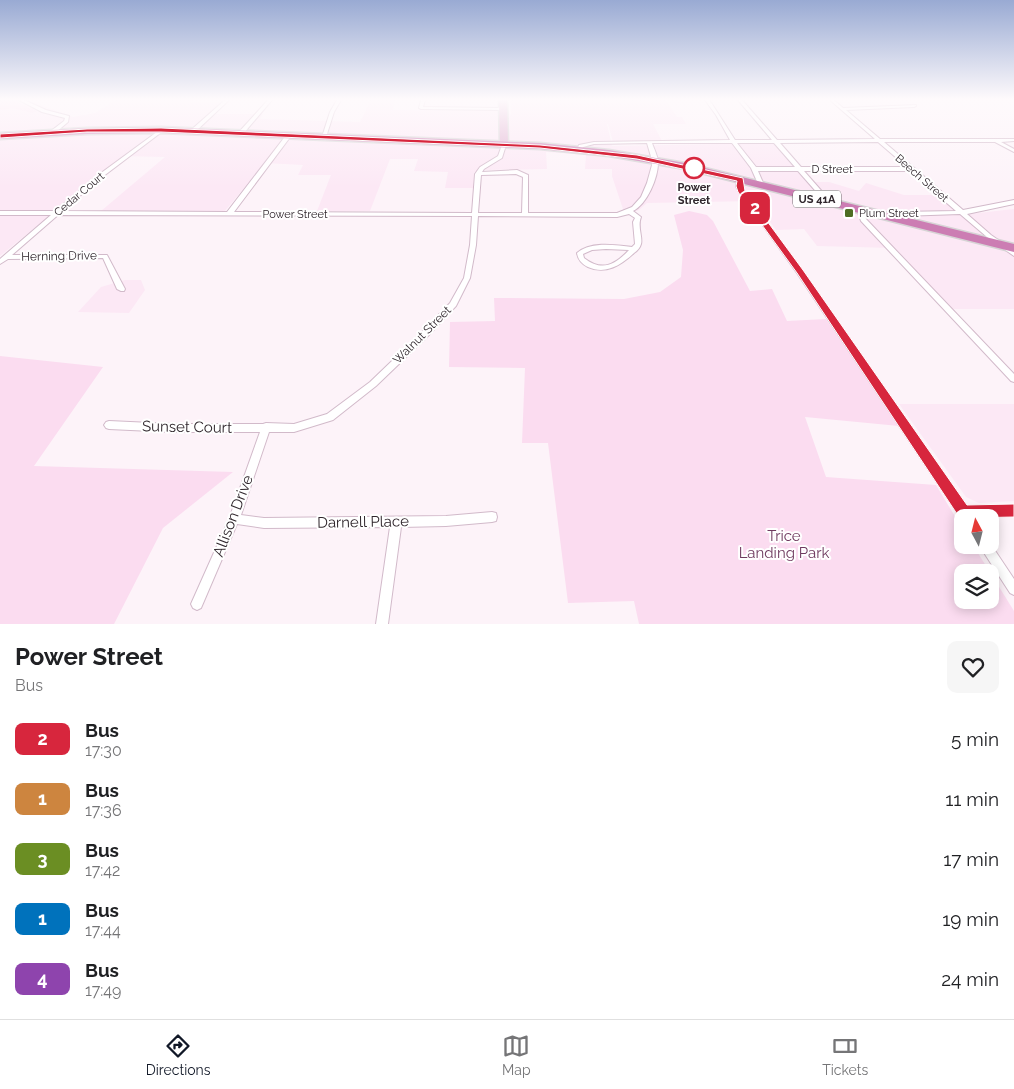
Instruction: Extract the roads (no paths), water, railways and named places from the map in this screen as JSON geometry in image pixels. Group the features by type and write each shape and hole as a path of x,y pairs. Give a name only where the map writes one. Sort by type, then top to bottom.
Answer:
{"highway":[{"path":"22,134 39,129"},
{"path":"82,129 87,130"},
{"name":"US 41A","path":"0,136 87,130 161,130 579,150 656,160 1014,248"}],"main road":[{"path":"504,129 504,145"}],"street":[{"path":"53,132 56,129"},
{"path":"241,133 244,129"},
{"path":"324,137 327,129"},
{"path":"727,129 754,169 761,185"},
{"path":"766,129 823,196 824,201"},
{"name":"Beech Street","path":"866,129 960,212 1014,254"},
{"name":"Cedar Court","path":"3,260 99,177 161,130"},
{"path":"229,214 289,135"},
{"path":"579,150 581,146 594,144 649,142 1014,140"},
{"path":"997,141 1014,151"},
{"path":"635,249 590,248 580,253 581,259 586,264 603,268 620,263 635,249 638,244 636,222 638,217 630,212 642,203 656,160 649,142"},
{"path":"478,174 482,168 500,157 504,145"},
{"name":"D Street","path":"754,169 911,168"},
{"path":"478,174 517,172 526,176 525,215"},
{"name":"Walnut Street","path":"266,427 294,428 330,417 372,384 423,336 453,304 467,278 473,245 478,174"},
{"path":"741,180 742,192 800,272 961,509"},
{"path":"894,218 899,214 968,212 1014,202"},
{"path":"860,210 863,220 1014,379"},
{"name":"Power Street","path":"0,213 614,216 630,212"},
{"name":"Herning Drive","path":"3,260 105,256 122,289"},
{"name":"Sunset Court","path":"109,425 173,428 266,427"},
{"name":"Allison Drive","path":"197,604 234,519 266,427"},
{"path":"999,512 1014,510"},
{"name":"Darnell Place","path":"234,519 264,523 446,521 492,517"},
{"path":"382,624 396,521"},
{"path":"991,554 1014,590"}],"place":[{"name":"Power Street","path":"694,168"},
{"name":"Plum Street","path":"849,213"}],"park label":[{"name":"Trice Landing Park","path":"784,544"}]}
